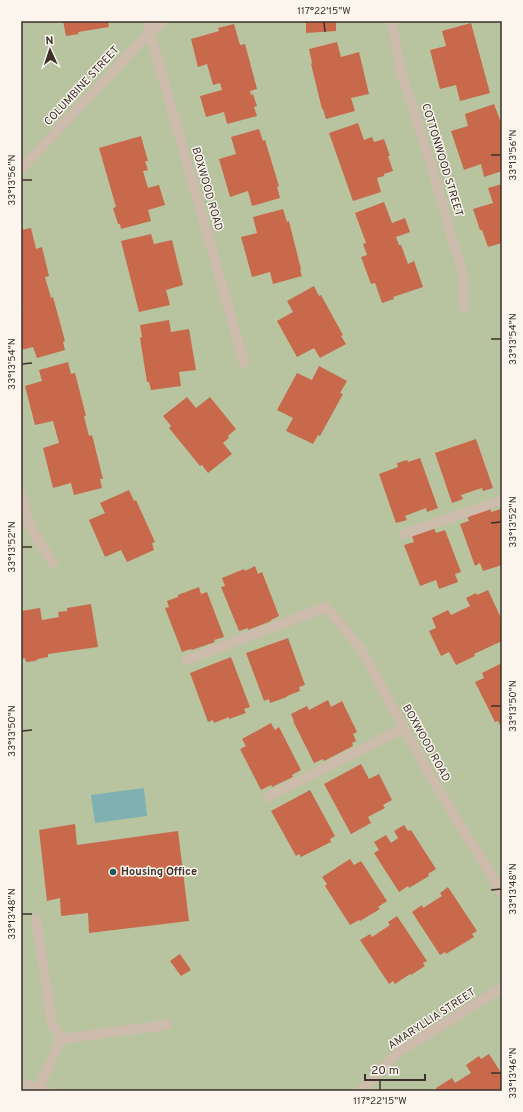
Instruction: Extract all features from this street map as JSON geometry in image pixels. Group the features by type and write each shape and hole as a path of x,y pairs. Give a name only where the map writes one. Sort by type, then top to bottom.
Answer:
{"street":[{"name":"BOXWOOD ROAD","path":"148,21 244,363"},
{"name":"COLUMBINE STREET","path":"21,169 150,32 163,21"},
{"name":"COTTONWOOD STREET","path":"392,21 400,68 430,162 462,271 464,307"},
{"path":"21,493 31,529 53,563"},
{"path":"404,534 502,500"},
{"name":"BOXWOOD ROAD","path":"187,660 326,607 361,649 428,772 502,893"},
{"path":"268,797 404,728"},
{"path":"36,918 52,1024 61,1039"},
{"name":"AMARYLLIA STREET","path":"361,1091 397,1053 502,988"},
{"path":"61,1039 167,1025"},
{"path":"21,1083 42,1090 61,1039"}],"green space":[{"path":"21,21 502,21 502,1091 21,1091"}],"water":[{"path":"144,788 147,816 95,823 91,795"}],"building":[{"path":"63,21 108,21 109,27 78,32 79,34 66,36"},
{"path":"303,21 336,21 336,31 306,33 306,23 303,23"},
{"path":"471,23 490,93 460,101 456,85 440,89 430,50 446,46 442,31"},
{"path":"234,24 240,45 245,44 257,89 250,91 251,95 253,94 257,106 254,107 257,116 227,124 224,112 206,117 200,96 222,90 220,83 213,85 207,64 198,67 191,39 219,31 218,28"},
{"path":"337,42 341,57 359,52 369,94 351,98 355,111 326,119 322,109 311,64 309,49"},
{"path":"494,104 502,125 502,171 484,177 481,164 464,170 451,131 468,126 465,114"},
{"path":"358,123 364,140 372,137 374,142 384,139 393,171 377,178 381,192 353,201 329,133"},
{"path":"259,129 263,141 265,140 279,186 277,187 280,198 252,206 248,191 230,197 219,159 236,154 231,137"},
{"path":"141,136 148,161 145,161 148,170 143,171 148,188 159,185 165,205 148,210 151,221 121,229 113,208 116,207 99,148"},
{"path":"502,184 502,243 488,247 473,209 493,203 488,188"},
{"path":"384,202 392,223 405,218 410,232 396,237 399,245 401,245 408,264 414,261 423,287 393,297 394,299 382,303 375,283 371,284 361,257 367,255 363,244 366,243 355,213"},
{"path":"283,209 287,222 289,221 302,276 273,284 270,272 252,277 241,237 257,233 253,217"},
{"path":"31,228 36,249 42,247 49,276 45,277 51,298 53,297 65,341 63,342 65,350 37,358 33,347 21,350 21,308 23,307 21,300 21,230"},
{"path":"151,234 154,244 172,240 183,285 166,290 170,305 139,312 121,241"},
{"path":"314,286 319,296 321,295 343,335 341,336 346,344 320,358 314,348 297,357 277,321 293,312 287,301"},
{"path":"169,320 171,332 189,329 196,370 179,372 181,386 151,390 149,382 147,382 140,338 142,337 140,325"},
{"path":"68,362 71,374 75,373 86,416 84,416 89,436 92,435 103,479 100,479 102,488 74,495 71,483 53,488 43,448 59,443 53,421 35,425 25,386 42,381 39,370"},
{"path":"319,366 347,381 340,393 343,394 320,436 318,435 313,444 286,431 293,418 277,410 297,373 312,380"},
{"path":"187,397 196,408 210,397 236,429 223,443 232,454 208,473 202,465 200,466 169,428 171,426 163,416"},
{"path":"476,439 493,488 483,491 482,488 461,495 463,499 452,503 435,453"},
{"path":"420,458 438,508 427,512 426,508 405,516 407,520 396,523 379,474 398,467 397,463 407,460 408,462"},
{"path":"129,490 134,501 136,500 155,542 152,543 154,550 127,562 121,550 105,557 89,520 105,513 100,503"},
{"path":"490,507 491,512 501,509 502,512 502,565 483,571 480,563 475,566 460,524 469,521 467,515"},
{"path":"434,528 436,533 445,530 461,572 455,574 458,582 439,589 436,580 420,586 404,545 414,542 412,536"},
{"path":"255,566 258,574 262,572 279,616 271,621 248,630 248,628 239,631 221,587 225,586 222,578 244,569 245,571"},
{"path":"199,587 201,594 207,592 224,637 214,640 215,642 182,652 165,608 169,607 167,601"},
{"path":"488,590 502,620 502,641 474,654 475,656 456,665 449,652 441,656 429,631 436,628 432,618 448,610 451,615 470,606 466,598 476,593 477,595"},
{"path":"91,604 98,647 48,654 48,657 35,661 27,662 25,658 21,659 21,611 40,608 42,620 59,617 58,612 67,611 67,608"},
{"path":"288,638 305,685 299,687 300,691 270,703 269,699 264,701 246,653"},
{"path":"231,657 250,707 244,709 246,713 229,719 229,717 214,723 213,720 208,722 190,673"},
{"path":"502,663 502,729 498,721 495,722 475,682 484,678 482,673"},
{"path":"328,700 331,707 342,701 357,732 353,734 356,741 352,743 353,746 324,761 323,759 314,763 291,714 307,706 309,710"},
{"path":"271,723 275,730 279,727 301,770 292,775 293,777 272,787 271,785 261,790 240,749 246,746 242,739"},
{"path":"361,764 369,779 379,774 392,800 383,805 385,808 368,817 371,823 351,834 324,784"},
{"path":"310,790 335,836 330,839 331,842 301,857 299,854 296,856 271,811"},
{"name":"Housing Office","path":"75,824 77,845 178,831 189,921 89,933 88,913 61,916 60,898 47,901 39,830"},
{"path":"404,825 408,831 411,830 436,869 428,874 429,876 399,892 374,853 379,850 374,842 386,835 391,843 398,838 394,831"},
{"path":"350,859 354,865 361,861 387,901 378,907 380,909 350,925 325,886 327,884 322,877"},
{"path":"448,887 477,931 472,934 474,937 446,954 445,952 440,955 412,912 422,905 423,908 442,896 440,893"},
{"path":"397,916 427,961 423,963 425,966 411,975 410,974 395,984 393,981 389,984 360,940 370,934 372,937 390,925 388,922"},
{"path":"180,954 191,970 181,976 170,961"},
{"path":"489,1054 502,1074 502,1091 437,1091 436,1088 452,1078 455,1083 471,1073 466,1065 479,1056 481,1059"}],"place":[{"name":"Housing Office","path":"113,872"}]}
